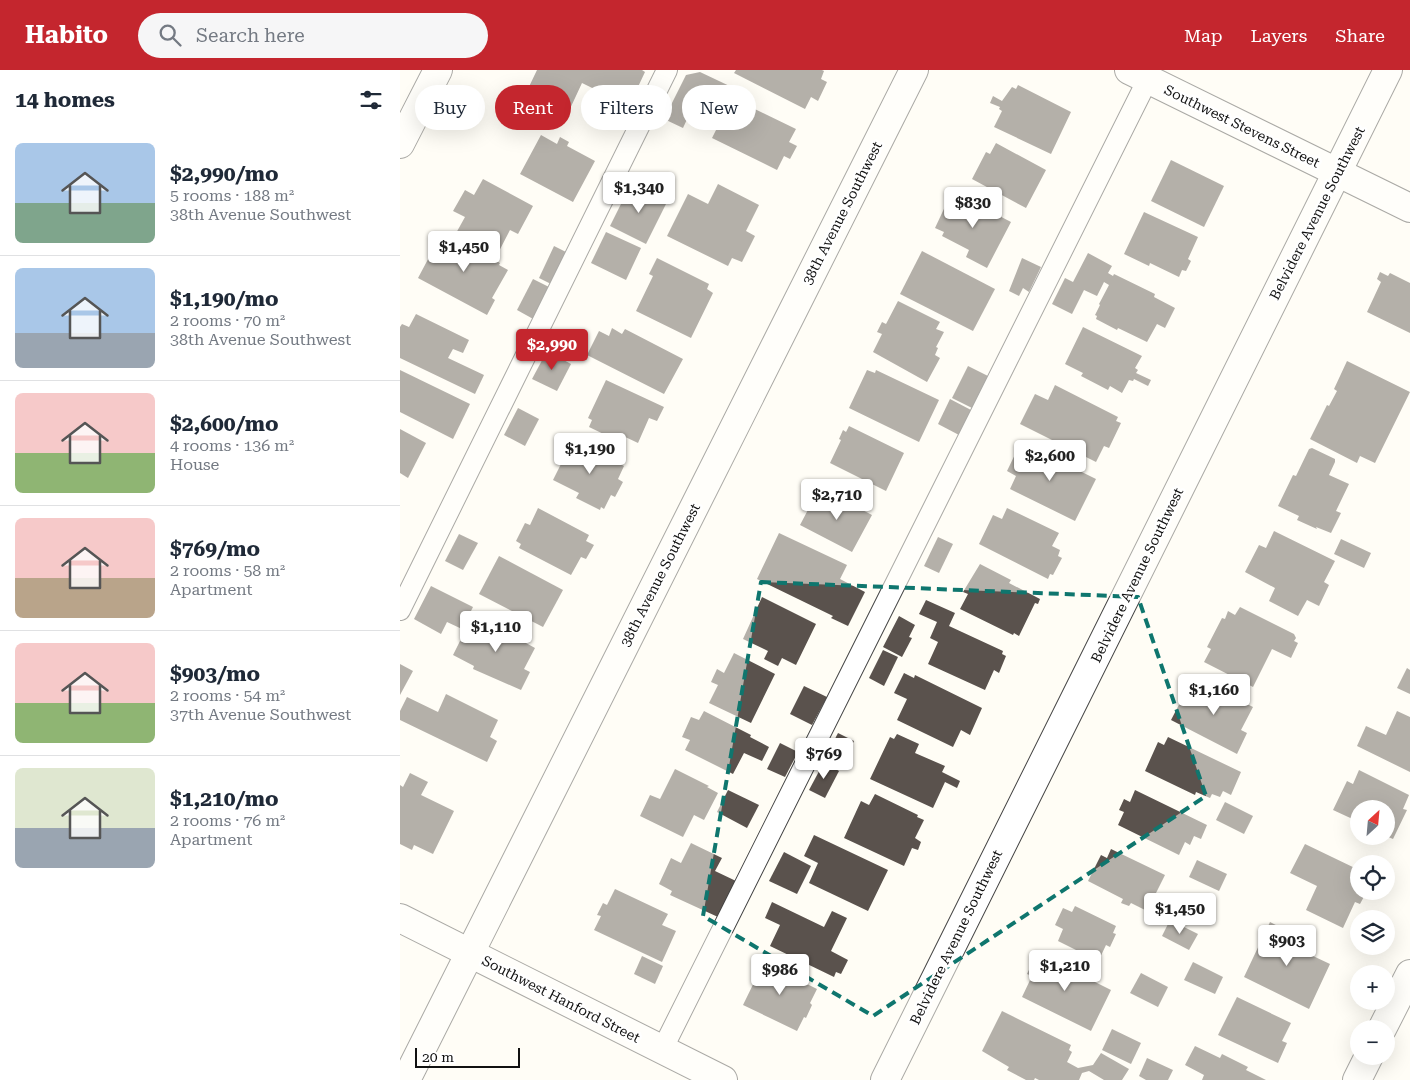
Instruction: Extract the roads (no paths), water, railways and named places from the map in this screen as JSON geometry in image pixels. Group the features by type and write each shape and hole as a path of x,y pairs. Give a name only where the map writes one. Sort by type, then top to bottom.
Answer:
{"street":[{"path":"400,144 438,70"},
{"name":"38th Avenue Southwest","path":"406,1080 914,70"},
{"name":"Belvidere Avenue Southwest","path":"885,1080 1388,70"},
{"name":"Southwest Stevens Street","path":"1138,75 1410,208"},
{"name":"Southwest Hanford Street","path":"400,918 723,1080"},
{"path":"1387,1020 1410,974"},
{"path":"1357,1080 1364,1065"}],"lane":[{"path":"400,610 667,70"},
{"path":"662,1050 1138,75"}]}
